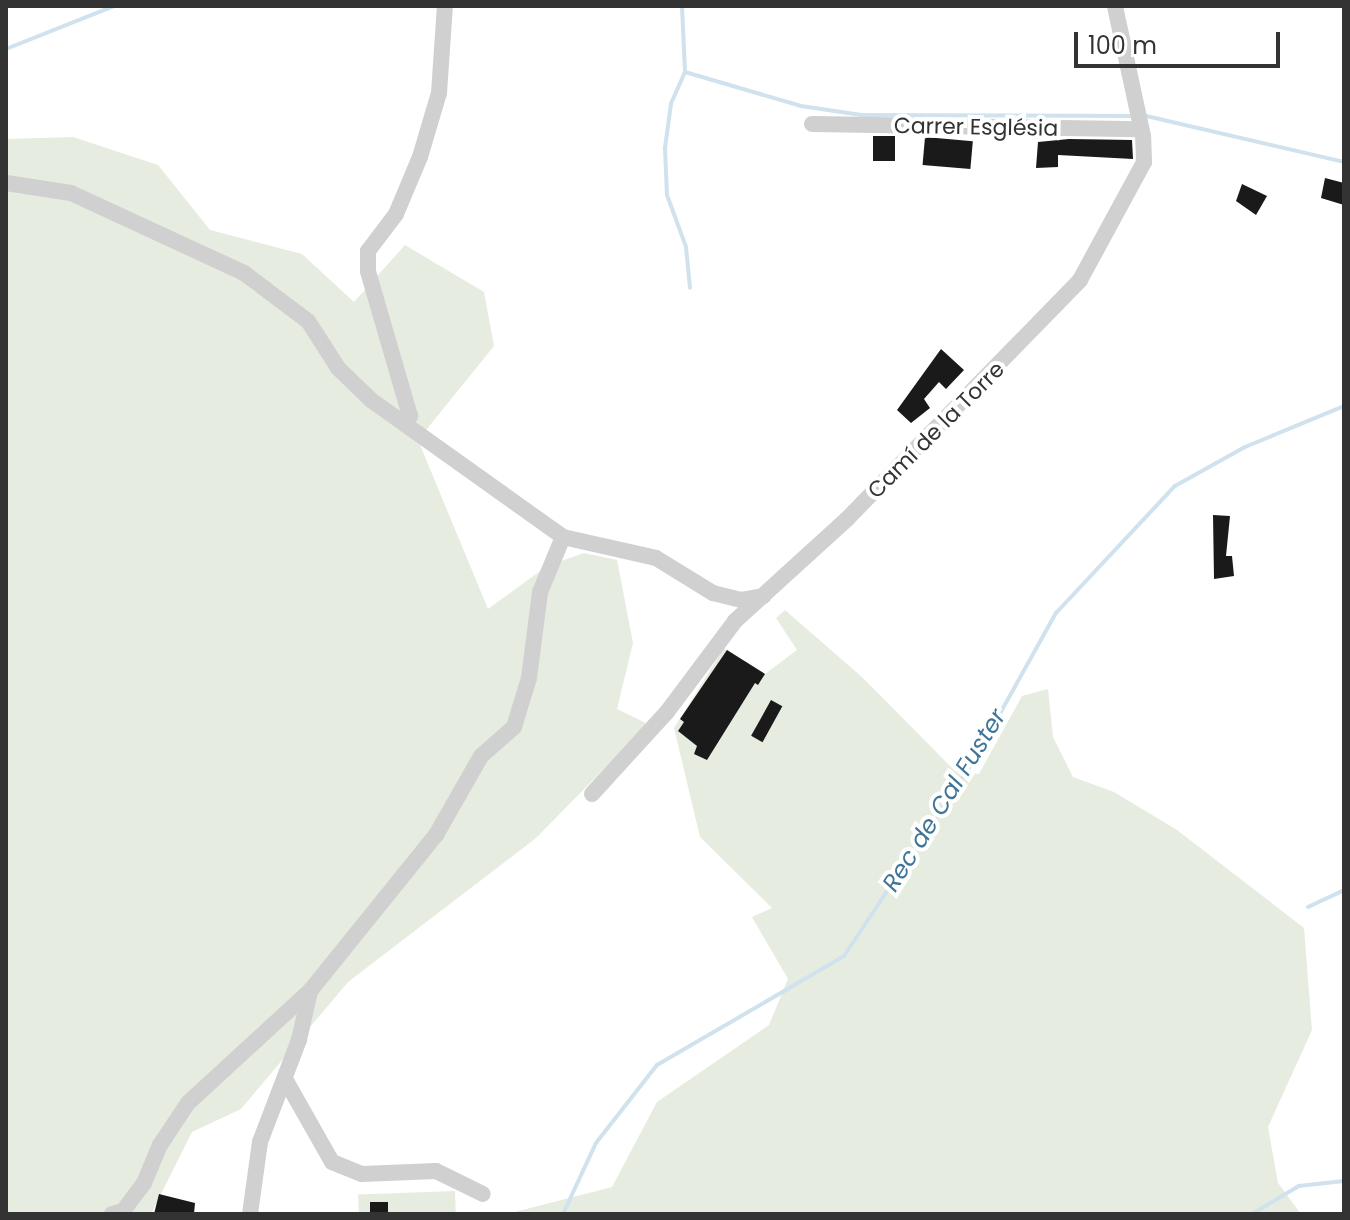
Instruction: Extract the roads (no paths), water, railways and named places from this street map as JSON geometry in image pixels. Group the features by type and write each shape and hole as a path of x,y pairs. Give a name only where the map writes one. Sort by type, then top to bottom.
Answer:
{"street":[{"path":"405,423 410,416 368,271 368,251 396,214 420,157 439,93 445,6"},
{"name":"Camí de la Torre","path":"592,794 667,712 735,621 848,518 1080,280 1141,175 1141,129 1115,6"},
{"name":"Carrer Església","path":"812,124 1141,129"},
{"path":"6,183 71,193 244,273 308,321 338,368 405,423 563,537 656,558 713,593 741,600 766,595"},
{"path":"112,1214 123,1211 144,1183 160,1145 188,1103 310,991 436,835 481,756 514,727 529,678 540,592 563,537"},
{"path":"250,1214 260,1142 271,1104 285,1079 310,991"},
{"path":"285,1079 332,1162 362,1174 436,1171 483,1194"}],"waterway":[{"path":"6,49 114,6"},
{"path":"682,6 685,72 671,104 665,148 667,195 686,247 690,288"},
{"path":"685,72 801,106 861,115 1133,116"},
{"path":"1142,115 1344,162"},
{"name":"Rec de Cal Fuster","path":"563,1214 596,1143 657,1065 844,956 973,762 1056,613 1175,486 1245,447 1344,406"},
{"path":"1308,907 1344,890"},
{"path":"1252,1214 1299,1186 1344,1181"}]}
